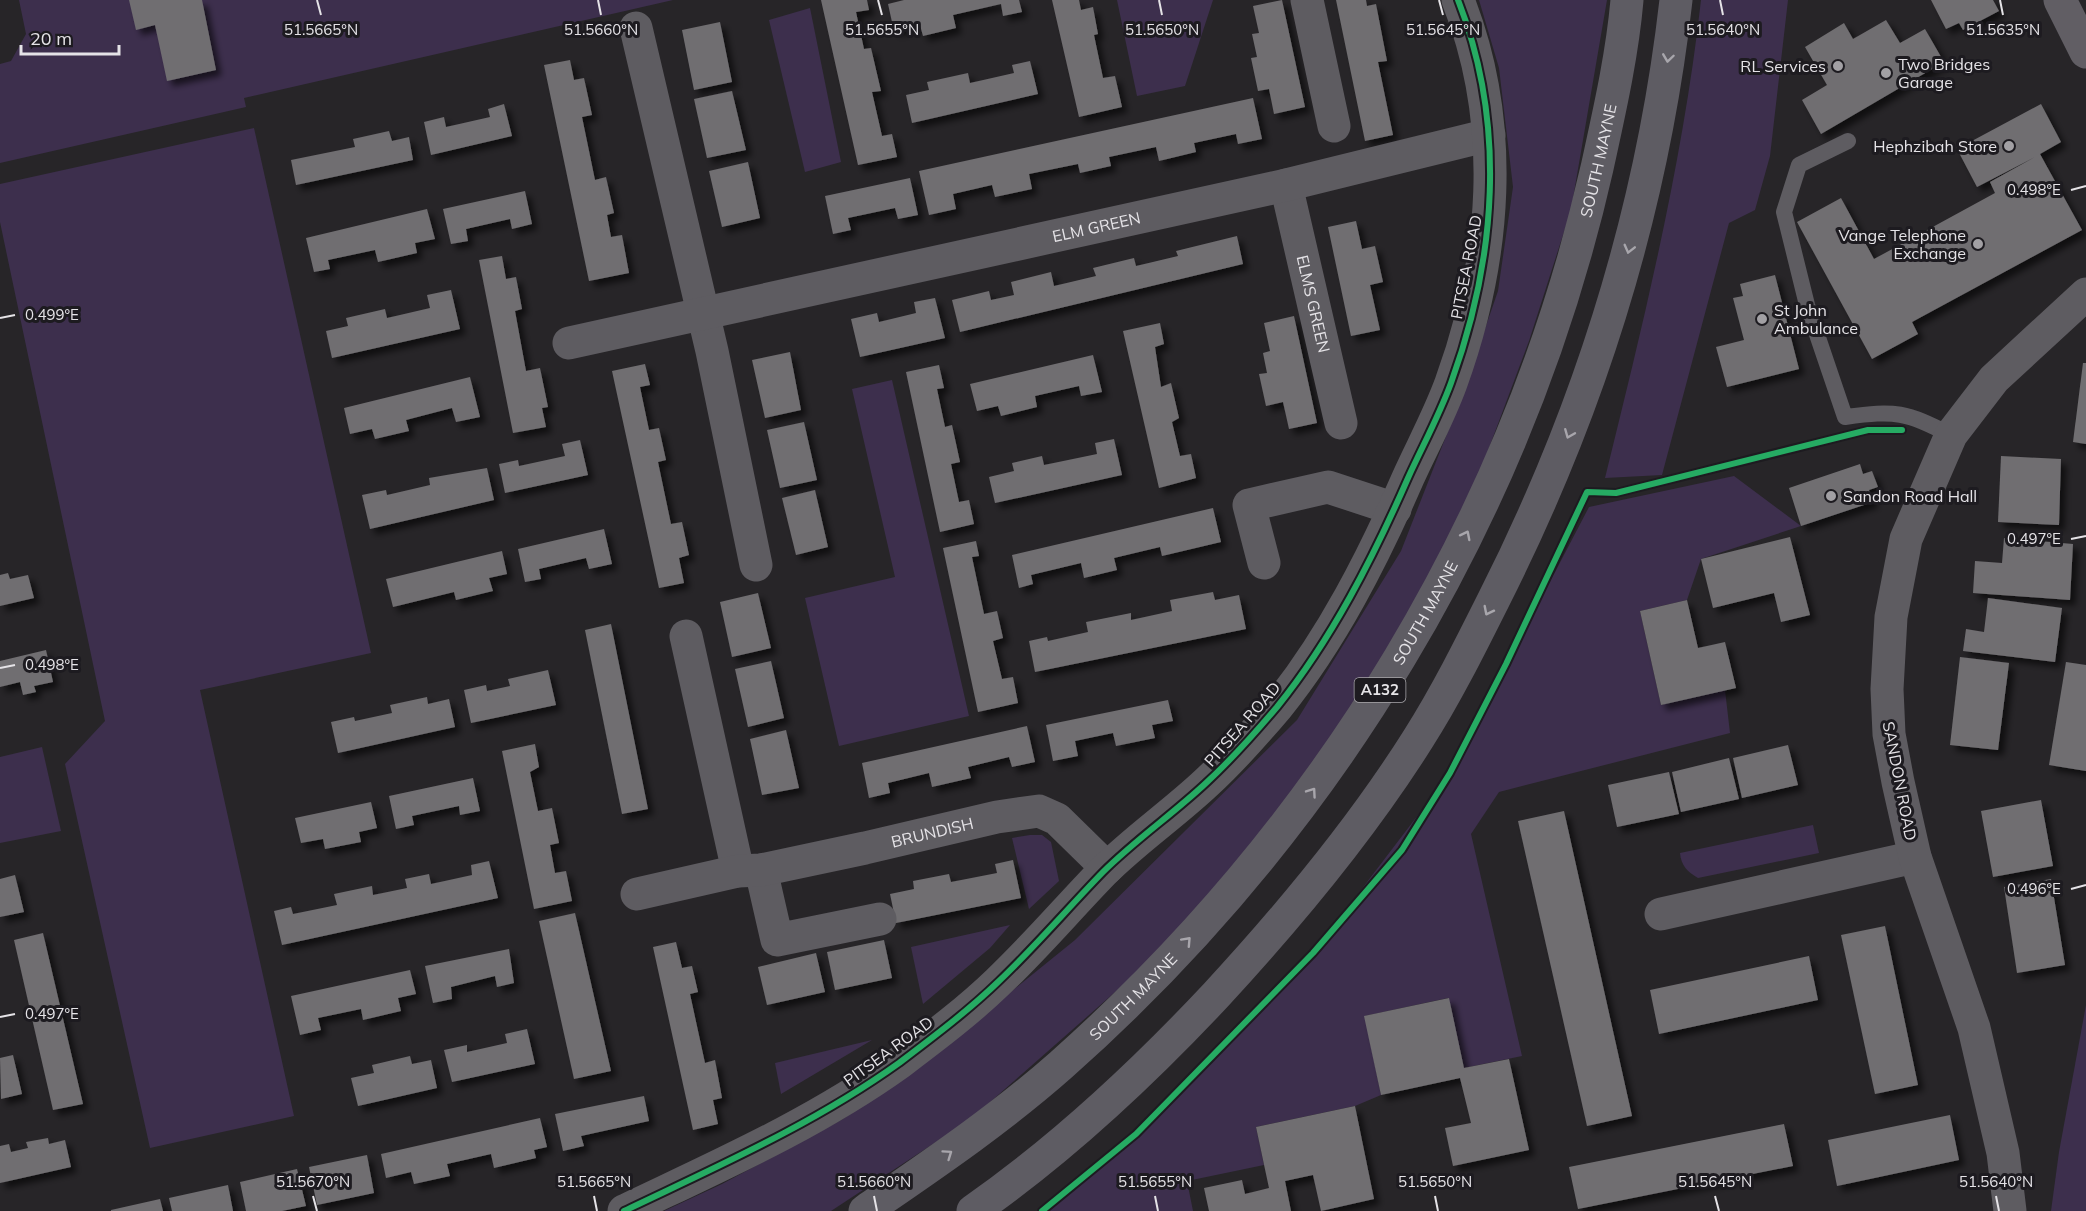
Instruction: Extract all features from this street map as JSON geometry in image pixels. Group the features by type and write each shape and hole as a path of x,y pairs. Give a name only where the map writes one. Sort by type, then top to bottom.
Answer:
{"main road":[{"name":"SOUTH MAYNE","path":"865,1211 972,1137 1060,1066 1137,994 1223,902 1304,805 1365,716 1421,622 1483,501 1526,400 1562,300 1588,205 1611,106 1627,0"},
{"path":"973,1211 1005,1189 1088,1120 1171,1044 1269,938 1359,822 1418,740 1471,645 1535,519 1580,408 1617,299 1644,191 1662,99 1676,0"},
{"path":"2060,0 2086,52"}],"street":[{"path":"1306,0 1334,126"},
{"name":"PITSEA ROAD","path":"624,1211 768,1142 846,1098 901,1061 997,983 1107,868 1209,782 1276,708 1312,659 1368,563 1395,510 1451,384 1476,299 1490,223 1492,179 1489,135 1480,74 1458,0"},
{"path":"636,28 703,312 756,565"},
{"name":"ELM GREEN","path":"569,343 1286,185 1489,135"},
{"name":"ELMS GREEN","path":"1286,185 1341,423"},
{"name":"SANDON ROAD","path":"2010,1211 2003,1153 1974,1028 1915,858 1889,734 1887,689 1891,617 1906,539 1952,435 1994,379 2086,294"},
{"path":"1263,563 1250,505 1328,487 1395,510"},
{"path":"686,636 749,870 777,940 880,919"},
{"name":"BRUNDISH","path":"637,894 997,817 1039,811 1057,819 1107,868"},
{"path":"1661,914 1915,858"}],"lane":[{"path":"1848,141 1799,165 1784,212 1808,305 1845,417 1881,412 1911,415 1952,435"}],"shaded area":[{"path":"19,0 673,0 244,98 246,107 0,163 0,64 11,61 26,34"},
{"path":"1117,0 1213,0 1185,86 1137,96"},
{"path":"1479,0 1607,0 1571,210 1529,341 1480,472 1409,618 1308,772 1244,855 1156,956 971,1119 831,1211 664,1211 722,1184 843,1119 918,1067 1075,940 1297,720 1401,551 1461,398 1498,291 1513,187 1499,68"},
{"path":"1701,0 1788,0 1770,156 1755,210 1729,223 1662,475 1605,478 1648,300 1673,181"},
{"path":"810,8 841,162 805,172 769,20"},
{"path":"254,128 371,653 200,690 294,1116 150,1148 65,764 105,721 0,222 0,184"},
{"path":"892,380 969,716 839,746 805,598 895,577 852,389"},
{"path":"1734,476 1801,526 1701,559 1687,600 1640,611 1661,705 1725,690 1730,733 1499,792 1471,834 1522,1056 1464,1068 1448,998 1365,1016 1381,1095 1355,1106 1256,1127 1264,1165 1187,1181 1193,1211 1038,1211 1125,1143 1313,953 1450,773 1589,507"},
{"path":"42,747 61,831 0,843 0,757"},
{"path":"1813,825 1819,853 1698,878 1682,862 1680,853"},
{"path":"1042,835 1051,842 1059,881 1029,909 1012,838"},
{"path":"1010,925 990,948 923,1004 911,947"},
{"path":"2086,1005 2086,1211 2051,1211 2059,1152"},
{"path":"872,1040 781,1094 775,1063"}],"building":[{"path":"129,0 202,0 216,70 167,81 155,25 136,30"},
{"path":"821,0 867,0 869,10 856,12 864,49 871,48 881,91 872,92 882,136 892,134 897,157 858,165"},
{"path":"904,0 1019,0 1022,12 1003,16 1001,4 953,15 956,28 923,36 920,25 894,31 888,4"},
{"path":"1052,0 1079,0 1081,10 1093,7 1098,34 1094,35 1103,78 1115,76 1122,107 1079,117"},
{"path":"1282,0 1305,107 1274,114 1269,89 1258,91 1251,58 1257,57 1252,34 1259,33 1253,6"},
{"path":"1336,0 1366,0 1367,6 1376,4 1387,61 1378,62 1393,135 1365,141"},
{"path":"1931,0 1993,0 1999,11 1963,30 1959,23 1946,29"},
{"name":"Two Bridges Garage","path":"1886,20 1900,43 1925,29 1944,62 1821,134 1802,100 1827,85 1805,47 1844,23 1853,39"},
{"path":"720,22 732,82 694,90 682,30"},
{"path":"570,60 574,80 584,78 592,115 582,117 595,180 606,177 614,213 607,215 611,237 622,235 629,273 589,281 544,65"},
{"path":"1030,61 1038,94 912,123 906,95 929,90 927,82 968,73 970,83 1014,73 1012,65"},
{"path":"732,91 746,150 707,158 694,99"},
{"path":"1253,98 1262,139 1238,144 1236,134 1194,143 1196,152 1159,161 1156,147 1109,157 1111,166 1080,173 1078,164 1029,174 1032,189 995,197 992,185 953,194 956,209 929,215 919,171"},
{"path":"504,104 512,136 431,155 424,122 444,117 446,127 490,117 488,109"},
{"name":"Vange Telephone Exchange","path":"2041,104 2061,142 2040,154 2082,230 1912,322 1918,334 1872,359 1797,222 1841,198 1874,259 1995,193 1990,182 2035,157 1977,187 1957,149"},
{"path":"389,131 392,141 409,137 413,160 296,185 291,160 355,147 353,139"},
{"path":"748,162 760,218 722,227 709,171"},
{"path":"910,178 918,215 898,219 895,208 848,218 851,230 833,234 825,196"},
{"path":"525,191 532,224 512,229 510,219 466,229 468,241 451,244 443,209"},
{"path":"427,209 435,239 415,243 417,253 378,262 375,250 328,260 330,269 314,272 306,238"},
{"path":"1356,221 1362,249 1375,246 1383,282 1370,285 1380,330 1351,336 1328,227"},
{"path":"1237,236 1243,264 960,332 952,300 989,291 991,300 1014,295 1011,282 1051,272 1054,286 1096,276 1093,268 1134,258 1136,266 1178,256 1176,251"},
{"path":"502,256 506,279 516,277 522,309 515,311 526,371 540,368 548,407 542,408 546,427 513,433 479,260"},
{"name":"St John Ambulance","path":"1775,275 1799,369 1727,387 1716,347 1744,340 1733,298 1743,296 1740,284"},
{"path":"451,290 460,329 332,358 326,331 348,326 346,318 385,309 387,318 430,308 427,295"},
{"path":"935,298 945,338 860,357 851,319 877,313 879,322 916,313 914,302"},
{"path":"1294,316 1317,423 1289,429 1283,402 1266,406 1259,374 1267,373 1263,353 1270,351 1264,323"},
{"path":"1160,323 1164,344 1155,347 1161,387 1171,383 1179,418 1172,422 1180,456 1191,454 1196,478 1159,488 1123,331"},
{"path":"790,352 801,410 765,418 752,360"},
{"path":"1093,355 1102,392 1081,396 1079,386 1035,396 1037,407 1001,416 998,406 977,411 970,384"},
{"path":"2083,363 2086,363 2086,444 2073,442"},
{"path":"645,364 650,385 640,387 649,430 659,428 666,460 658,462 671,524 682,522 689,555 679,558 684,583 659,588 612,371"},
{"path":"939,365 944,388 937,389 945,427 952,425 960,462 951,464 959,502 969,500 974,524 940,532 906,372"},
{"path":"470,377 480,417 456,422 452,408 406,420 409,431 375,439 372,429 350,434 344,408"},
{"path":"804,422 817,480 780,488 767,430"},
{"path":"1114,439 1122,475 995,503 989,477 1014,471 1012,463 1042,456 1044,465 1097,454 1095,443"},
{"path":"580,440 588,475 505,493 499,464 518,460 519,466 565,456 562,444"},
{"path":"2001,456 2061,459 2059,525 1998,522"},
{"name":"Sandon Road Hall","path":"1860,464 1863,474 1872,471 1878,487 1869,490 1873,502 1801,526 1789,488"},
{"path":"487,468 494,500 370,529 362,495 386,490 387,495 430,485 429,478"},
{"path":"815,490 828,547 796,555 782,498"},
{"path":"1213,508 1221,542 1162,556 1160,547 1114,558 1117,570 1084,578 1081,563 1031,575 1033,584 1019,588 1012,555"},
{"path":"604,529 612,564 589,569 586,558 539,569 541,579 525,582 518,549"},
{"path":"1790,537 1810,615 1781,622 1774,593 1713,608 1701,559"},
{"path":"2004,538 2073,544 2070,600 1973,593 1975,561 2002,563"},
{"path":"976,541 979,556 972,557 984,614 997,611 1003,638 993,641 1002,679 1013,677 1018,703 978,712 943,548"},
{"path":"502,551 507,574 489,578 493,591 456,600 454,592 393,607 386,579"},
{"path":"8,573 10,579 28,575 34,598 0,606 0,575"},
{"path":"1213,592 1215,600 1239,595 1246,629 1035,672 1029,641 1047,637 1048,641 1088,632 1086,622 1131,613 1131,620 1172,611 1170,600"},
{"path":"758,593 771,648 732,657 720,602"},
{"path":"1988,598 2062,608 2055,662 1963,651 1966,629 1984,632"},
{"path":"1687,600 1698,648 1725,642 1736,688 1661,705 1640,611"},
{"path":"611,624 648,809 622,814 585,630"},
{"path":"46,650 53,682 34,686 36,692 23,695 20,682 0,687 0,661"},
{"path":"1960,657 2009,663 1998,750 1950,745"},
{"path":"771,661 784,718 748,727 735,669"},
{"path":"2066,662 2086,665 2086,771 2049,765"},
{"path":"548,670 556,705 471,723 464,690 486,685 487,691 510,686 508,679"},
{"path":"427,697 428,704 449,699 455,727 338,753 331,722 354,717 355,721 392,713 390,705"},
{"path":"1168,700 1173,721 1152,725 1155,738 1116,746 1113,733 1075,741 1078,756 1053,761 1046,725"},
{"path":"1027,726 1035,762 1012,767 1009,757 968,767 971,778 932,787 929,773 888,783 890,793 869,798 862,763"},
{"path":"786,730 799,788 762,795 750,739"},
{"path":"535,744 539,767 530,772 538,811 552,808 559,843 550,845 555,873 566,871 572,901 534,909 502,751"},
{"path":"1788,745 1798,785 1742,798 1733,758"},
{"path":"1729,758 1739,799 1681,812 1672,772"},
{"path":"1669,772 1679,814 1617,827 1608,785"},
{"path":"473,778 480,811 460,815 459,806 412,816 414,825 396,829 389,796"},
{"path":"2041,800 2053,866 1993,877 1981,811"},
{"path":"371,802 377,828 359,832 361,842 325,849 323,839 301,843 295,818"},
{"path":"1564,811 1632,1116 1587,1126 1518,821"},
{"path":"1013,860 1021,898 896,923 890,894 914,889 913,881 949,874 951,882 997,873 995,864"},
{"path":"489,861 498,898 282,945 274,911 291,907 293,914 337,905 334,894 372,886 373,895 407,888 405,879 429,874 431,884 472,875 471,865"},
{"path":"15,875 24,912 0,917 0,879"},
{"path":"2051,879 2065,965 2017,973 2004,887"},
{"path":"575,913 611,1071 574,1079 539,921"},
{"path":"1885,926 1918,1085 1875,1094 1841,935"},
{"path":"43,933 83,1104 53,1110 14,940"},
{"path":"884,940 892,978 835,990 827,952"},
{"path":"676,942 682,968 692,966 698,992 690,994 705,1063 715,1060 722,1098 713,1100 718,1124 693,1130 653,947"},
{"path":"509,949 514,983 497,987 495,976 451,987 452,999 433,1003 425,966"},
{"path":"816,953 825,992 767,1005 758,967"},
{"path":"1809,956 1818,1000 1659,1034 1650,990"},
{"path":"410,970 416,994 398,998 401,1011 363,1020 361,1009 318,1018 321,1030 300,1035 291,996"},
{"path":"1449,998 1464,1068 1509,1059 1529,1150 1453,1166 1445,1128 1471,1123 1460,1078 1381,1095 1364,1016"},
{"path":"527,1029 535,1064 452,1082 444,1050 467,1045 467,1052 507,1043 505,1034"},
{"path":"13,1055 22,1094 1,1099 0,1058"},
{"path":"410,1056 412,1064 431,1060 437,1088 358,1106 351,1078 374,1073 372,1065"},
{"path":"644,1096 649,1121 581,1136 584,1146 563,1151 555,1114"},
{"path":"1355,1106 1374,1199 1321,1211 1313,1175 1285,1181 1291,1211 1209,1211 1204,1188 1242,1180 1245,1194 1269,1188 1256,1127"},
{"path":"1950,1115 1959,1160 1837,1186 1828,1140"},
{"path":"540,1118 547,1147 534,1150 536,1158 494,1168 491,1154 447,1164 450,1176 414,1184 411,1172 386,1178 381,1154"},
{"path":"1784,1124 1793,1166 1578,1209 1569,1167"},
{"path":"48,1138 49,1144 65,1140 71,1167 0,1183 0,1146 9,1144 11,1152 28,1148 26,1142"},
{"path":"367,1155 374,1193 317,1205 309,1167"},
{"path":"297,1169 306,1206 282,1211 246,1211 240,1182"},
{"path":"228,1185 233,1211 172,1211 169,1198"},
{"path":"160,1199 163,1211 111,1211 111,1210"}],"cycle path":[{"path":"624,1211 765,1143 833,1106 899,1063 950,1024 1012,969 1115,860 1225,765 1277,707 1316,654 1366,568 1441,407 1466,336 1478,288 1486,240 1490,192 1489,143 1484,95 1474,47 1458,0"},
{"path":"1042,1211 1136,1134 1313,953 1402,850 1450,773 1506,664 1587,492 1616,493 1868,430 1902,430"}],"place":[{"name":"RL Services","path":"1838,66"},
{"name":"Two Bridges Garage","path":"1886,73"},
{"name":"Hephzibah Store","path":"2009,146"},
{"name":"Vange Telephone Exchange","path":"1978,244"},
{"name":"St John Ambulance","path":"1762,319"},
{"name":"Sandon Road Hall","path":"1831,496"}]}
